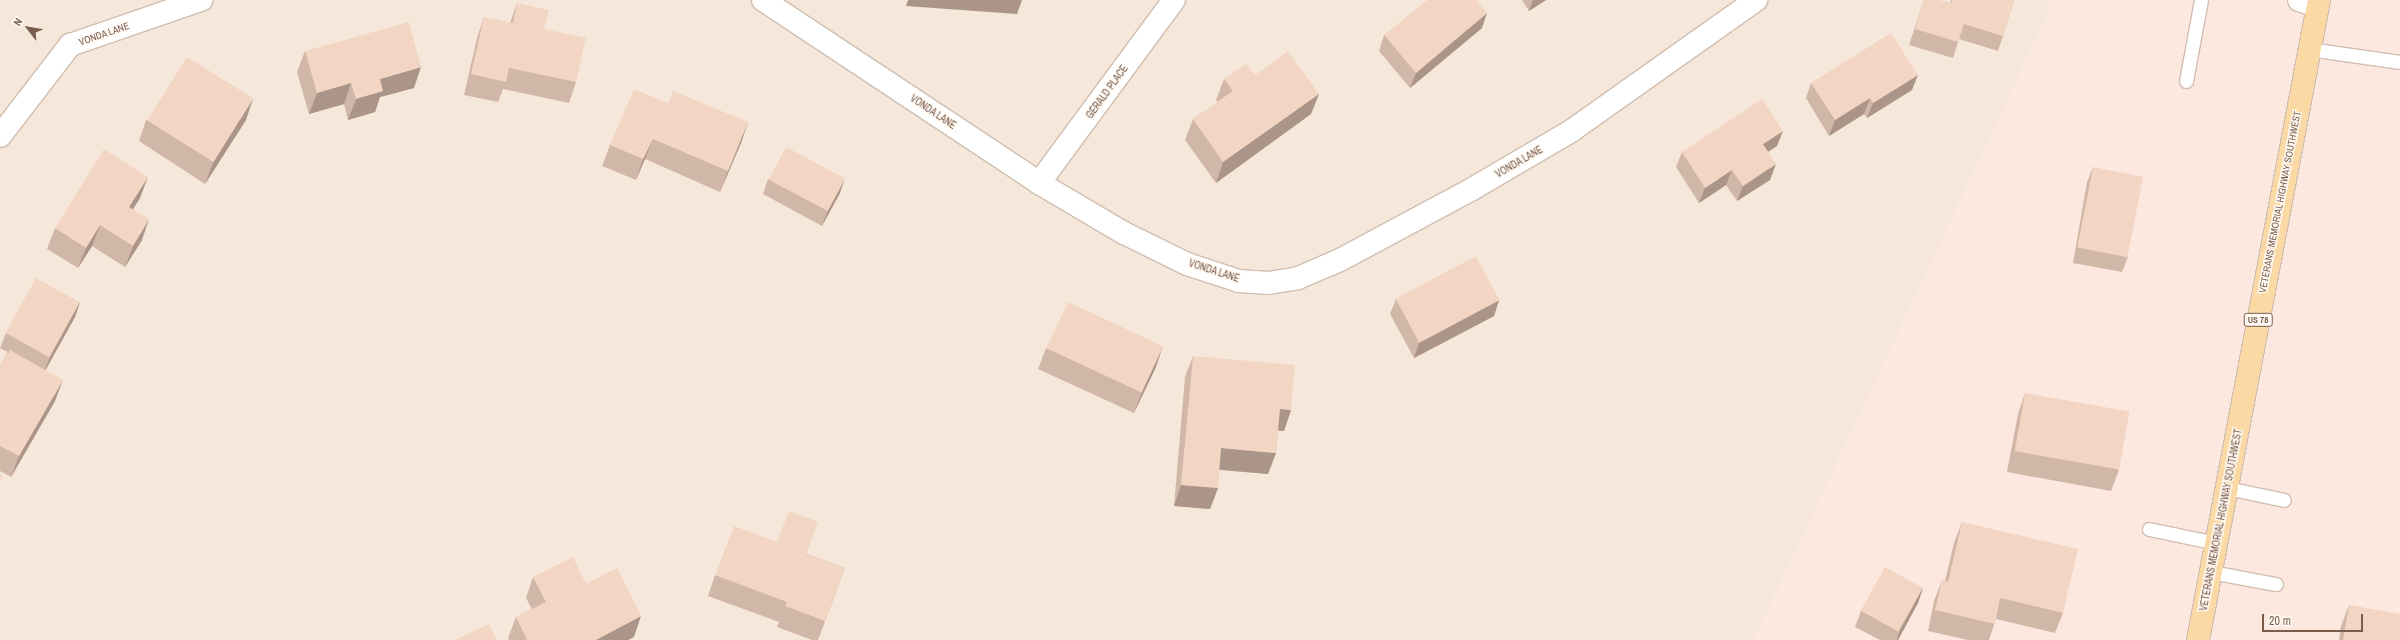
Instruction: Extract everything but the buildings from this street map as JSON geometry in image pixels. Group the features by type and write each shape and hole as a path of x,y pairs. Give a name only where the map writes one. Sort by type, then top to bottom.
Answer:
{"main road":[{"name":"VETERANS MEMORIAL HIGHWAY SOUTHWEST","path":"2198,640 2309,49 2312,2"}],"street":[{"name":"VONDA LANE","path":"0,136 70,45 201,0"},
{"name":"VONDA LANE","path":"763,0 1039,183 1124,233 1187,264 1239,281 1268,283 1298,278 1340,260 1474,188 1571,131 1756,0"},
{"name":"GERALD PLACE","path":"1039,183 1174,0"}],"lane":[{"path":"2186,81 2201,0"},
{"path":"2309,49 2400,62"},
{"path":"2227,488 2284,500"},
{"path":"2149,529 2216,544"},
{"path":"2211,572 2276,584"}],"shaded area":[{"path":"0,0 2047,0 2050,10 1754,640 0,640"},
{"path":"2047,0 2400,0 2400,640 1754,640 2050,10"}]}
